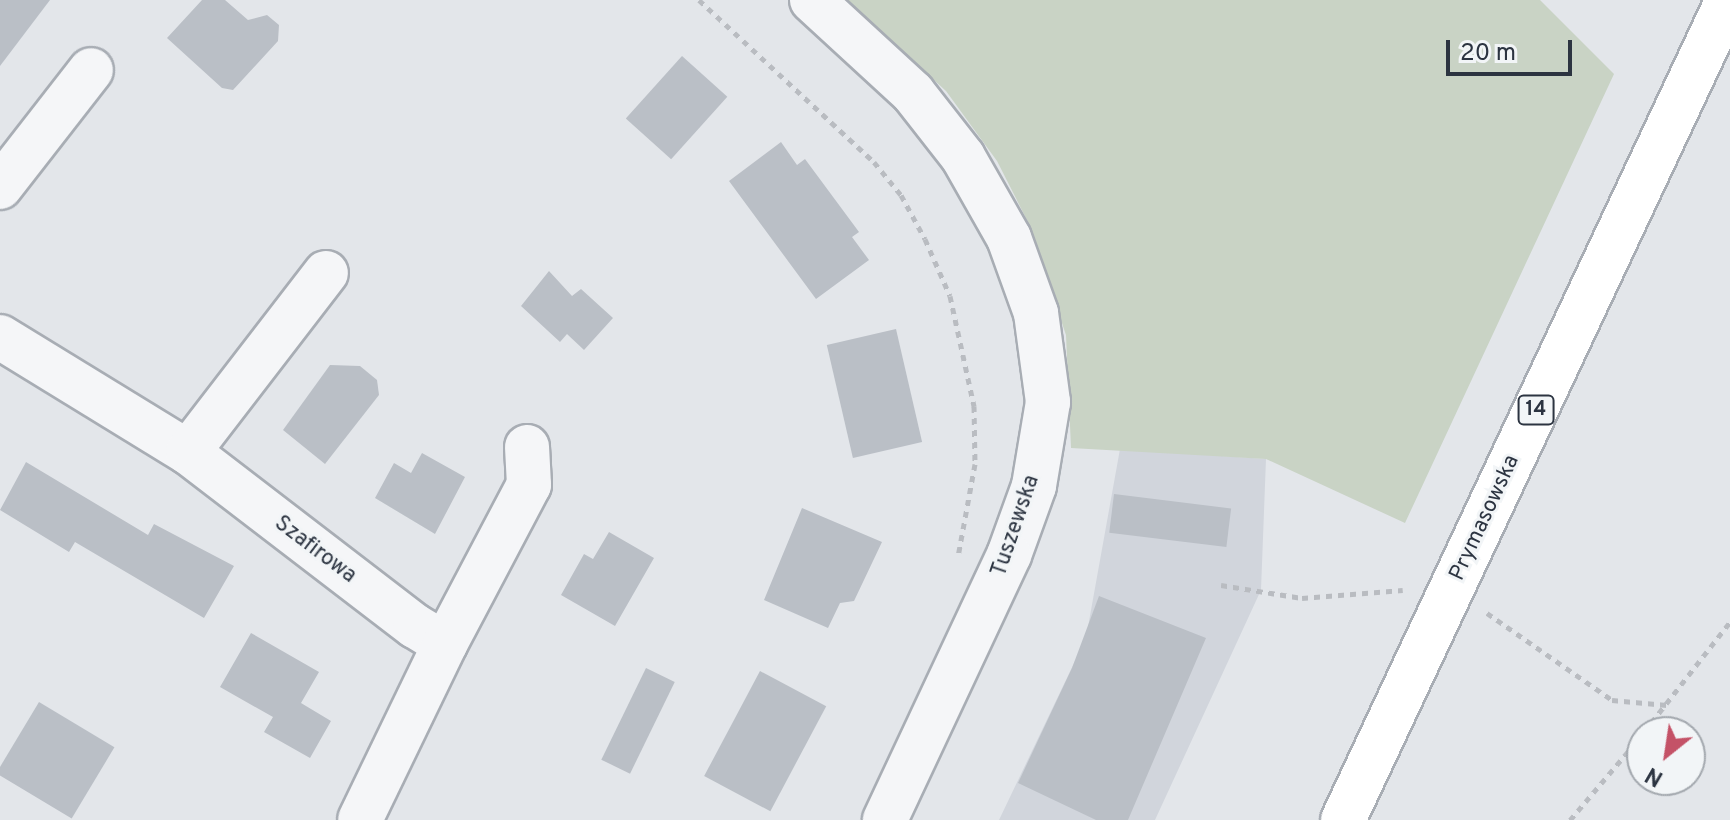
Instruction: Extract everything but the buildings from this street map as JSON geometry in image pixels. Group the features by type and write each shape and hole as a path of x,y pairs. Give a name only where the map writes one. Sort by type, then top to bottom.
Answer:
{"main road":[{"name":"Prymasowska","path":"1343,820 1728,0"}],"street":[{"name":"Tuszewska","path":"812,0 913,93 963,157 1009,238 1031,298 1048,402 1034,486 1009,555 885,820"},
{"path":"0,187 91,70"},
{"path":"188,452 326,273"},
{"name":"Szafirowa","path":"0,337 188,452 415,626 445,644"},
{"path":"360,820 445,644 529,485 527,447"}],"path":[{"path":"699,0 874,162 901,195 925,239 950,296 974,406 975,464 956,563"},
{"path":"1656,716 1730,622"},
{"path":"1570,820 1626,753"}],"shaded area":[{"path":"1120,449 1266,459 1261,590 1155,820 999,820 1086,638"}],"green space":[{"path":"846,0 1540,0 1614,74 1405,523 1266,459 1071,448 1066,335 1028,222 997,161 946,91"}]}
